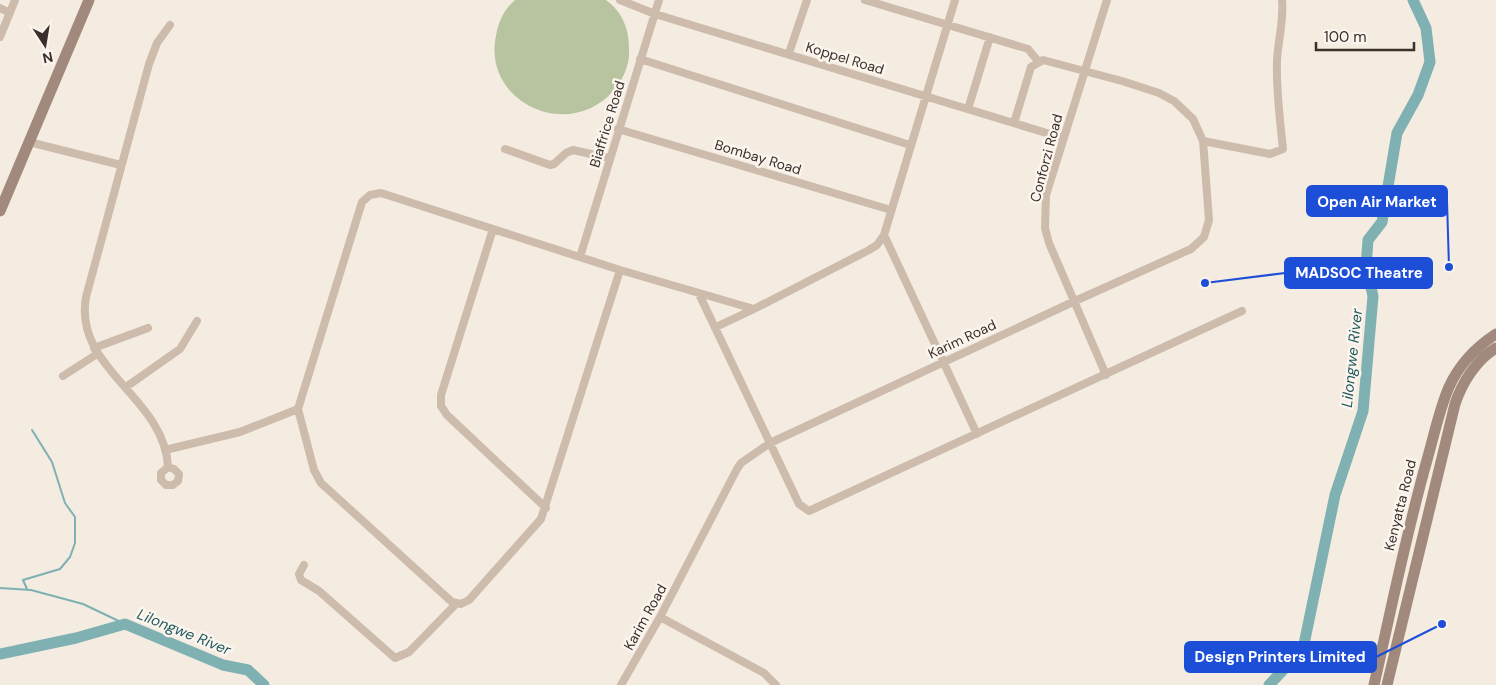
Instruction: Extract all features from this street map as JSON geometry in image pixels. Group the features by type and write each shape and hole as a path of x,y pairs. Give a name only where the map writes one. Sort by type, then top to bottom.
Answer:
{"main road":[{"path":"0,211 89,0"},
{"name":"Kenyatta Road","path":"1374,685 1418,492 1449,386 1460,368 1481,344 1496,334"},
{"path":"1387,685 1458,396 1461,387 1474,369 1487,353 1496,348"}],"street":[{"path":"0,37 15,0"},
{"name":"Koppel Road","path":"620,0 655,14 789,53 1063,138"},
{"name":"Biaffrice Road","path":"580,256 659,0"},
{"path":"789,53 806,0"},
{"path":"866,0 1028,49 1038,61 1031,67 1014,123"},
{"path":"716,327 877,245 884,235 955,0"},
{"name":"Conforzi Road","path":"1106,375 1048,243 1045,228 1046,195 1107,0"},
{"path":"1203,141 1270,154 1283,149 1277,72 1278,46 1283,28 1282,0"},
{"path":"0,8 10,13"},
{"path":"168,467 166,450 140,402 96,351 87,332 83,317 121,165 149,64 157,43 170,25"},
{"path":"968,109 990,37"},
{"path":"640,59 910,144"},
{"name":"Karim Road","path":"621,685 660,617 741,463 770,443 1191,249 1204,237 1209,220 1203,141 1193,119 1174,101 1122,81 1048,60 1038,61"},
{"name":"Bombay Road","path":"618,129 890,210"},
{"path":"29,142 121,165"},
{"path":"505,149 550,164 554,164 566,153 573,150 609,158"},
{"path":"456,604 321,483 314,470 298,409 359,211 365,198 381,193 620,270 754,309"},
{"path":"494,230 441,395 442,406 447,416 546,508"},
{"path":"884,235 977,434"},
{"path":"304,566 299,574 301,580 319,591 395,658 410,652 456,604 465,603 533,530 546,508 620,270"},
{"path":"699,294 799,504 808,511 1242,311"},
{"path":"126,387 176,353 197,321"},
{"path":"63,376 96,351 148,328"},
{"path":"166,450 240,432 298,409"},
{"path":"660,617 764,673 776,685"}],"green space":[{"path":"515,0 606,0 612,5 618,11 625,25 629,48 626,70 614,90 595,106 575,113 553,114 533,108 515,96 502,80 495,59 498,26 502,16"}],"waterway":[{"name":"Lilongwe River","path":"1269,685 1303,649 1335,495 1363,411 1373,296 1366,267 1368,240 1382,222 1397,133 1418,95 1430,62 1426,28 1413,0"},
{"path":"27,589 23,580 60,569 70,557 75,543 75,517 65,503 52,462 32,430"},
{"path":"0,588 31,590 83,604 125,624"},
{"name":"Lilongwe River","path":"0,654 76,638 125,624 223,665 248,670 264,685"}],"place":[{"name":"Open Air Market","path":"1449,267"},
{"name":"MADSOC Theatre","path":"1205,283"},
{"name":"Design Printers Limited","path":"1442,624"}]}
